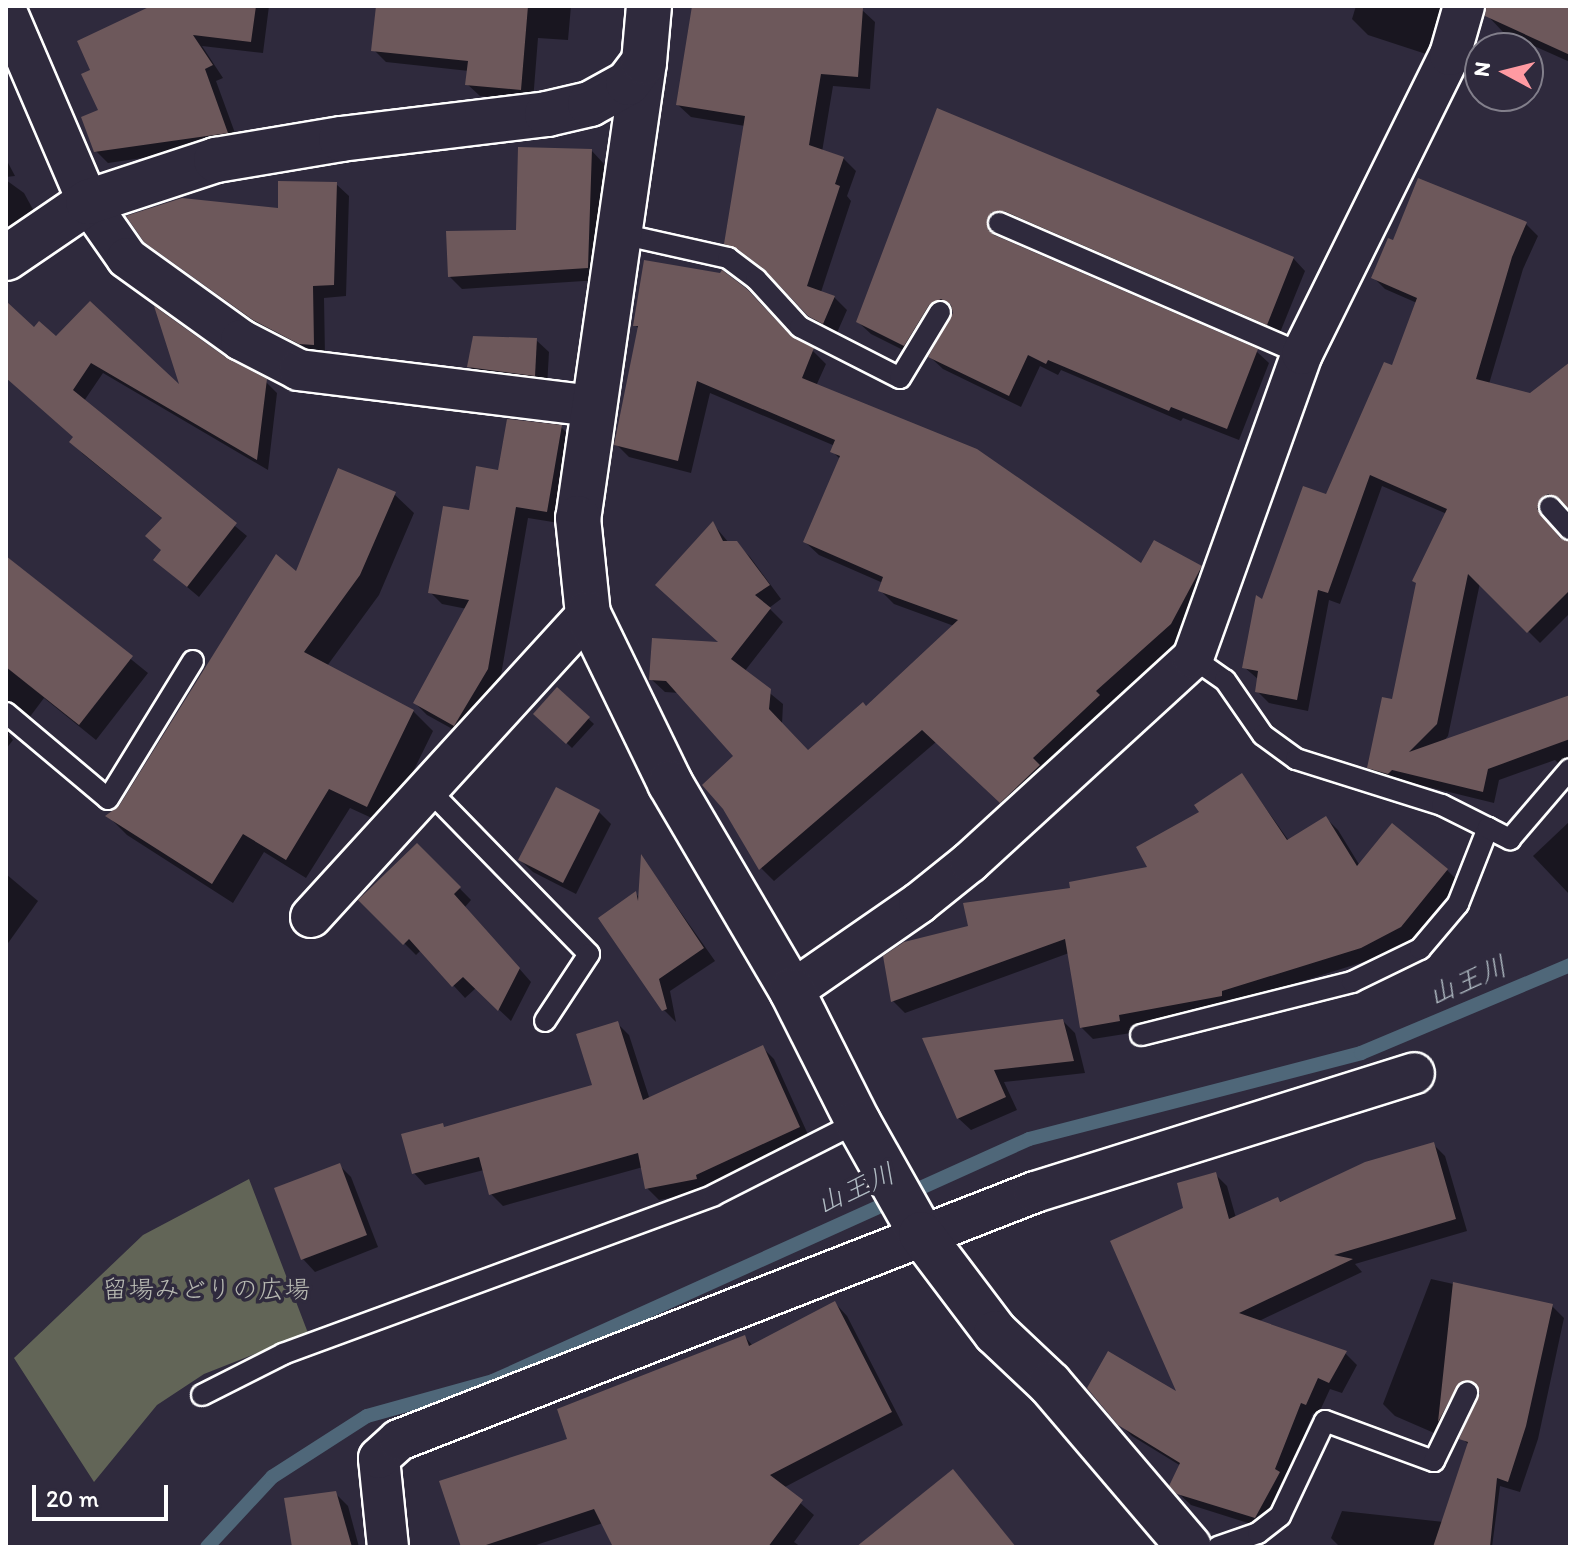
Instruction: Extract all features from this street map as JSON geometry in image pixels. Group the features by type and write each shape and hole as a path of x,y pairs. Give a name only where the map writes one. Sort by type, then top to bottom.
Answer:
{"street":[{"path":"649,6 621,234 578,518 588,614 670,783 792,991 866,1137 921,1234 996,1333 1050,1384 1194,1546"},
{"path":"792,991 919,903 970,862 1193,658 1302,354 1450,55 1464,6"},
{"path":"6,11 88,202 127,258 241,340 299,370 594,406"},
{"path":"6,258 88,202 216,160 575,108 621,88 644,62"},
{"path":"311,917 588,614"},
{"path":"388,1547 379,1458 399,1440 1035,1192 1414,1073"}],"lane":[{"path":"999,223 1302,354"},
{"path":"621,234 728,258 756,279 800,327 900,378 940,312"},
{"path":"1550,507 1570,529"},
{"path":"1193,658 1225,680 1263,735 1296,759 1442,805 1510,839 1570,769"},
{"path":"6,713 108,799 193,661"},
{"path":"429,790 589,954 545,1021"},
{"path":"1141,1035 1352,982 1420,949 1458,904 1488,828"},
{"path":"202,1395 283,1354 866,1137"},
{"path":"1194,1546 1258,1533 1280,1516 1325,1421 1434,1461 1467,1393"}],"green space":[{"name":"留場みどりの広場","path":"249,1179 308,1333 204,1374 157,1405 94,1482 14,1358 143,1235"}],"building":[{"path":"151,6 256,6 251,42 193,35 213,65 205,69 228,133 94,152 81,117 98,110 81,74 90,70 77,41"},
{"path":"376,6 528,6 521,90 465,85 468,61 371,51"},
{"path":"692,6 863,8 858,77 821,74 809,145 844,157 835,184 840,186 807,286 835,296 823,324 808,316 764,269 736,248 724,244 745,116 676,105"},
{"path":"1486,6 1570,6 1570,55 1544,43 1544,32 1520,32 1485,16"},
{"path":"937,108 1294,257 1267,325 1004,211 992,212 987,219 988,230 994,235 1258,349 1227,429 1171,407 1169,411 1048,360 1046,364 1028,355 1009,396 928,357 953,313 951,305 941,299 929,305 904,346 856,322"},
{"path":"518,147 592,149 588,268 448,277 446,231 516,230"},
{"path":"1418,178 1527,222 1512,257 1476,379 1530,393 1570,362 1570,510 1559,498 1548,494 1541,498 1537,509 1560,538 1570,542 1570,590 1527,633 1468,574 1437,724 1409,752 1570,695 1570,739 1488,769 1483,792 1392,770 1388,774 1367,768 1382,697 1392,699 1416,583 1412,581 1447,509 1370,475 1328,593 1318,590 1297,700 1255,692 1258,671 1242,668 1256,595 1262,599 1303,486 1326,494 1384,362 1392,365 1417,298 1371,278 1388,238 1393,240"},
{"path":"278,181 337,182 334,285 313,286 314,345 299,344 253,320 144,242 126,216 182,198 278,208"},
{"path":"644,260 720,273 722,270 747,289 791,336 814,348 802,378 977,449 1141,563 1154,540 1202,566 1171,624 1096,691 1100,695 1033,758 1040,765 1000,803 922,730 759,870 723,809 702,785 733,756 666,681 649,680 652,638 718,642 655,585 713,521 723,541 737,541 770,585 755,595 771,608 731,659 771,689 769,709 808,750 863,702 866,706 958,620 878,591 883,577 803,542 840,456 830,452 835,440 697,381 678,461 614,445 638,326 633,326"},
{"path":"6,301 34,327 39,321 56,336 90,301 179,384 154,306 228,359 267,379 257,460 91,363 73,390 237,523 187,587 153,560 161,550 145,536 162,518 69,442 73,437 6,378"},
{"path":"473,336 537,338 535,376 467,367"},
{"path":"507,419 562,425 547,512 516,507 488,669 454,726 413,703 469,600 428,593 443,506 469,510 476,466 498,470"},
{"path":"338,468 396,492 360,575 304,652 414,710 367,807 329,789 286,860 243,834 212,884 105,816 119,806 276,554 296,571"},
{"path":"6,556 133,656 79,725 6,667"},
{"path":"557,687 590,717 566,744 533,714"},
{"path":"1242,773 1287,840 1326,816 1357,866 1392,823 1448,869 1401,927 1361,948 1222,991 1222,996 1119,1015 1120,1021 1080,1028 1065,939 891,1002 883,956 904,942 968,926 963,903 1070,888 1069,882 1147,867 1136,847 1199,812 1194,805"},
{"path":"556,787 600,810 563,883 518,860"},
{"path":"417,843 461,887 454,894 520,968 498,1011 463,977 452,987 409,939 403,945 358,900"},
{"path":"641,854 704,948 659,979 667,1009 662,1011 598,918 636,891 638,901"},
{"path":"1063,1019 1074,1061 994,1070 1006,1097 957,1119 922,1038"},
{"path":"618,1021 643,1100 763,1045 800,1127 696,1175 697,1179 645,1189 638,1153 489,1195 479,1157 412,1174 401,1134 443,1123 444,1127 592,1085 576,1034"},
{"path":"1434,1142 1456,1219 1334,1255 1353,1259 1239,1313 1347,1351 1329,1383 1318,1378 1306,1405 1301,1403 1275,1469 1280,1472 1255,1518 1177,1494 1169,1486 1180,1463 1118,1425 1087,1388 1108,1351 1176,1391 1110,1241 1183,1208 1177,1183 1216,1172 1229,1219 1278,1197 1280,1202 1365,1162"},
{"path":"340,1163 367,1235 301,1260 274,1188"},
{"path":"1453,1282 1553,1304 1526,1426 1508,1482 1497,1478 1490,1547 1433,1547 1468,1442 1459,1439 1480,1393 1472,1381 1459,1383 1438,1422"},
{"path":"835,1301 892,1412 770,1475 803,1500 768,1547 613,1547 594,1509 480,1547 461,1547 439,1481 567,1439 557,1409 745,1335 749,1346"},
{"path":"953,1469 1016,1547 856,1547"},
{"path":"336,1491 352,1547 292,1547 284,1498"}],"waterway":[{"name":"山王川","path":"207,1547 272,1477 367,1416 493,1381 1029,1139 1361,1053 1570,965"}]}
